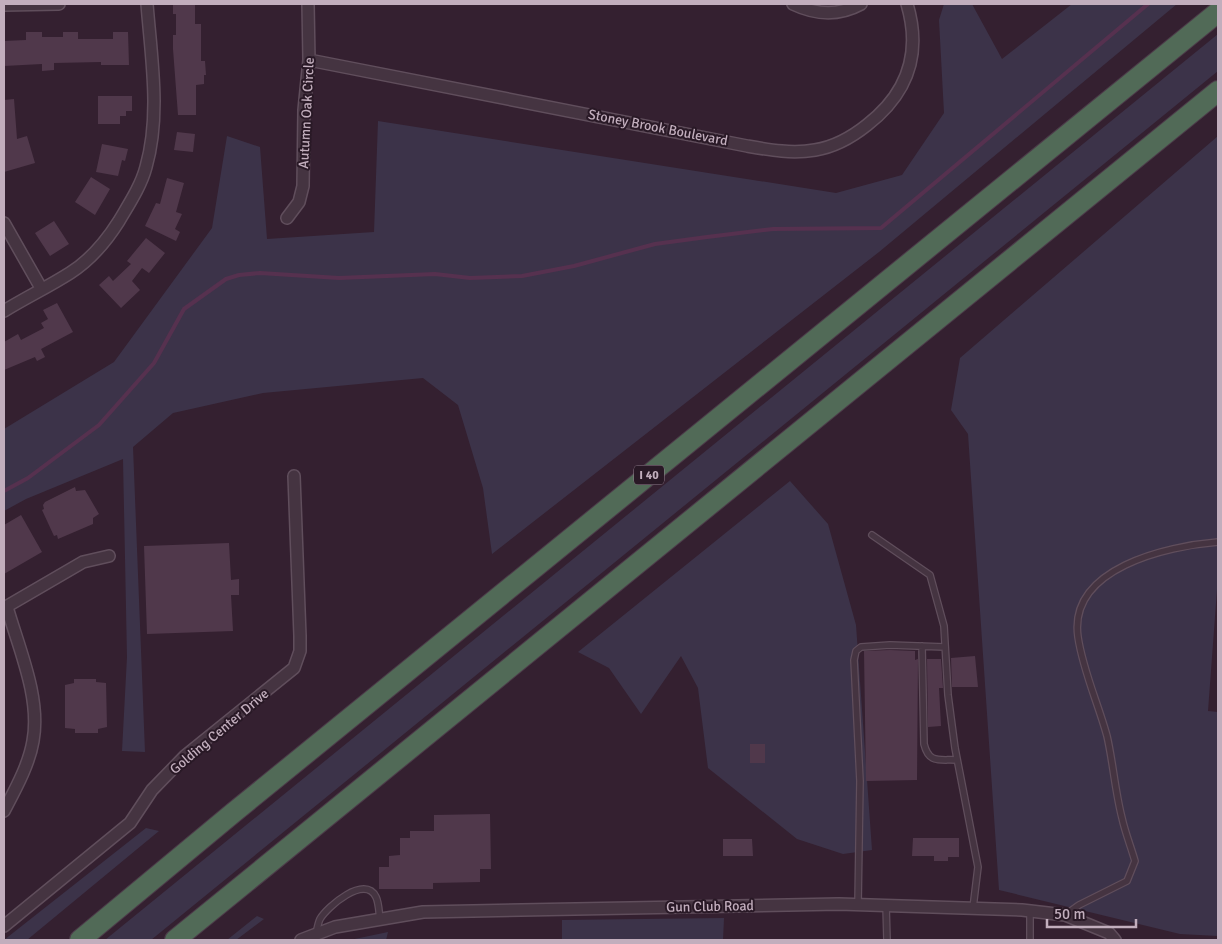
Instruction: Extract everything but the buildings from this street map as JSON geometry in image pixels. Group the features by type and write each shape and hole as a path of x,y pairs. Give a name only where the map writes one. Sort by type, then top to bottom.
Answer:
{"highway":[{"name":"I 40","path":"80,940 233,812 1218,12"},
{"path":"175,940 1218,91"}],"street":[{"path":"4,5 59,4"},
{"path":"4,311 41,288 71,273 111,233 132,200 146,167 152,134 153,105 147,4"},
{"name":"Autumn Oak Circle","path":"287,218 298,202 304,186 304,110 309,60 308,4"},
{"path":"793,4 822,13 848,10 861,4"},
{"name":"Stoney Brook Boulevard","path":"309,60 747,146 780,151 816,150 840,142 857,132 883,113 894,99 905,80 913,52 913,37 907,4"},
{"path":"4,223 41,288"},
{"name":"Golding Center Drive","path":"4,926 130,824 152,790 185,756 294,668 300,651 300,636 294,476"},
{"path":"4,811 19,780 33,742 35,713 5,608 83,562 110,556"},
{"name":"Gun Club Road","path":"301,940 335,927 423,912 858,904 1030,911 1065,916 1109,932 1114,940"}],"lane":[{"path":"872,535 930,575 944,626 948,694 957,760 978,867 973,908"},
{"path":"1065,916 1078,906 1127,881 1136,861 1121,817 1107,736 1078,636 1079,611 1091,590 1114,570 1170,549 1218,542"},
{"path":"922,646 924,744 926,753 934,759 957,760"},
{"path":"858,904 860,780 854,660 856,651 861,647 945,647"},
{"path":"316,934 320,920 330,906 340,898 363,889 370,890 376,896 380,920"},
{"path":"886,905 887,940"},
{"path":"1030,911 1030,940"}],"shaded area":[{"path":"944,4 972,4 1002,59 1072,4 1177,4 879,252 492,554 483,488 458,405 423,378 263,393 173,413 133,447 145,752 122,751 127,657 123,459 26,499 4,511 4,429 114,362 212,228 227,136 260,147 267,239 374,232 378,121 836,193 902,175 944,113 939,20"},
{"path":"1218,34 1218,71 151,940 105,940"},
{"path":"1218,136 1218,576 1208,711 1218,712 1218,936 1180,934 999,890 968,434 951,410 960,358"},
{"path":"790,481 828,524 856,625 872,850 843,854 797,839 708,768 698,688 681,656 641,714 609,668 578,652"},
{"path":"146,828 159,831 27,940 4,940"},
{"path":"257,916 264,919 236,940 227,940"},
{"path":"724,918 723,940 562,940 562,920"},
{"path":"388,932 386,940 350,940"}],"waterway":[{"path":"4,491 28,478 99,425 154,363 184,309 226,279 239,275 260,273 339,278 435,274 470,278 522,276 574,266 655,244 707,237 773,229 881,228 1148,4"}]}
